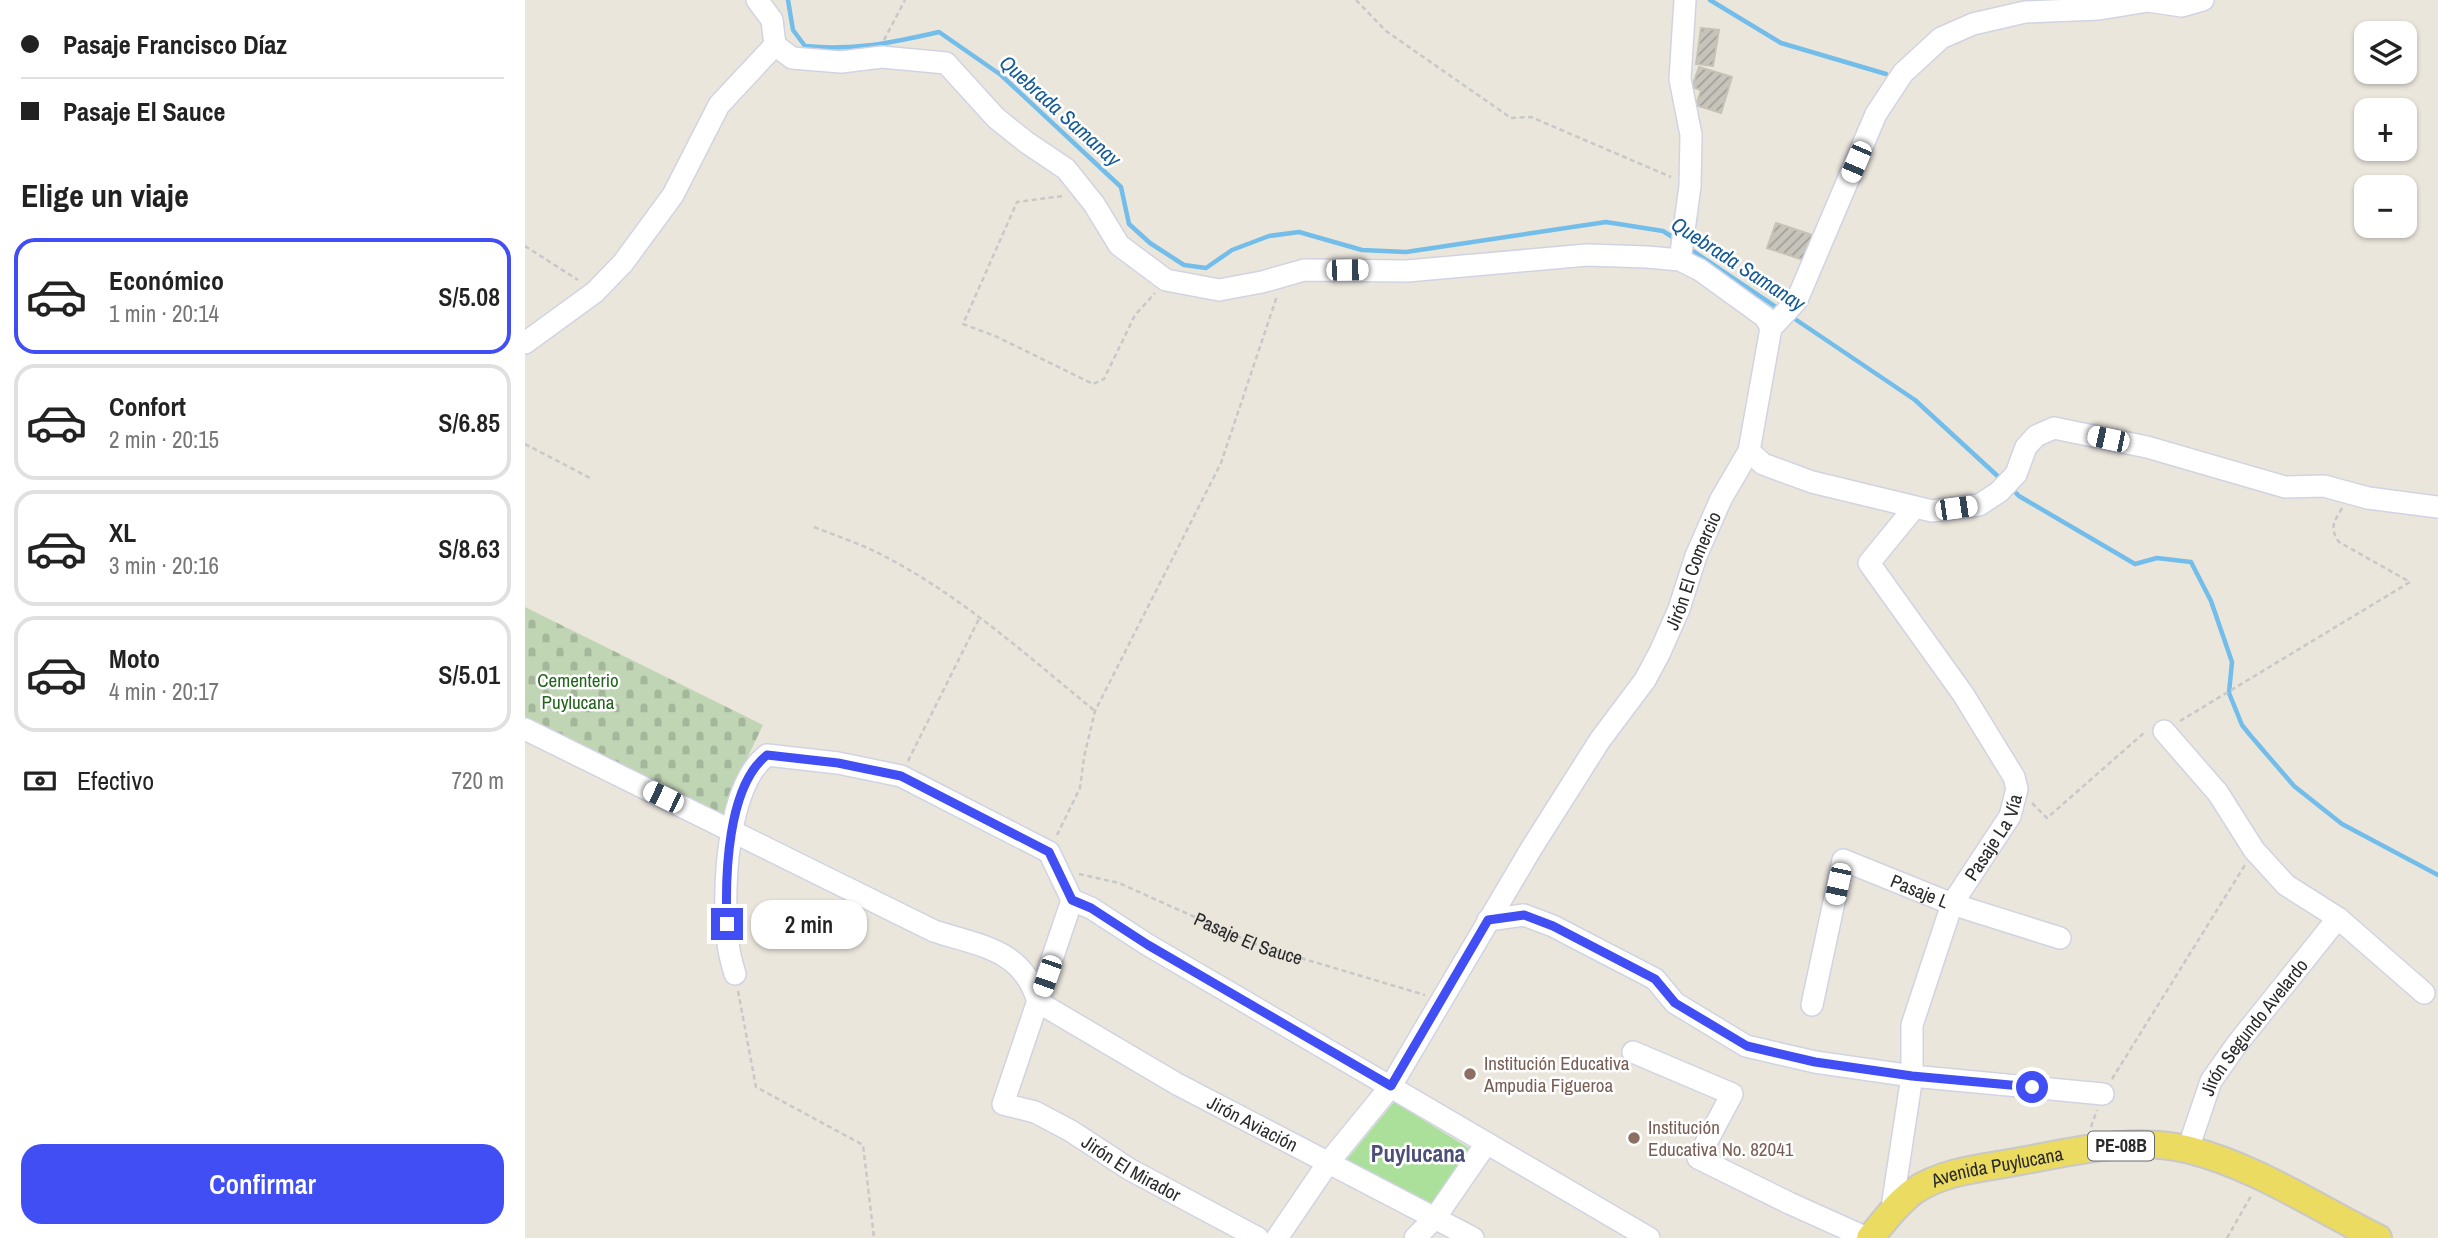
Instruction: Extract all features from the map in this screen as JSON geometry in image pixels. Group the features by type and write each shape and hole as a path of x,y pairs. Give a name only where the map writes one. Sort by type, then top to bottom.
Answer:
{"main road":[{"name":"Avenida Puylucana","path":"1876,1232 1913,1192 1954,1173 2084,1150 2139,1145 2188,1149 2216,1157 2261,1177 2378,1238"}],"street":[{"path":"757,0 772,20 775,45 792,58 841,62 882,57 946,63 996,118 1025,142 1066,169 1119,245 1166,280 1219,290 1304,270 1407,271 1587,255 1647,257 1682,251 1765,317 1780,318"},
{"path":"1682,251 1690,186 1691,135 1681,79 1685,0"},
{"name":"Jirón El Comercio","path":"1328,1163 1391,1086 1488,920 1600,740 1650,671 1679,609 1696,556 1721,499 1749,451 1780,318 1797,300 1876,114 1903,72 1941,38 1973,24 2025,12 2099,9 2148,1 2182,6 2203,0"},
{"path":"525,343 595,292 623,263 674,195 719,105 775,45"},
{"path":"1749,451 1763,464 1812,482 1932,511 1979,505 1999,492 2016,474 2026,447 2036,436 2054,428 2147,447 2285,487 2324,486 2368,498 2438,507"},
{"name":"Pasaje La Vía","path":"1876,1232 1912,1076 1912,1025 1952,904 2010,816 2017,789 2014,777 1963,694 1869,563 1913,508"},
{"path":"525,729 934,932 1000,953 1023,969 1033,984 1038,1002"},
{"path":"2164,731 2218,793 2254,850 2286,885 2338,918 2424,993"},
{"path":"734,974 728,943 726,886 735,810 755,764 767,755 838,763 901,776 1053,861 1072,900 1091,908 1148,945 1486,1144 1610,1229 1649,1238"},
{"name":"Pasaje L","path":"1812,1005 1843,860 1952,904 2060,938"},
{"path":"1038,1002 1072,900"},
{"path":"1488,920 1524,915 1553,926 1655,979 1675,1003 1747,1046 1815,1062 1912,1076 2102,1094"},
{"name":"Jirón Segundo Avelardo","path":"2188,1149 2211,1081 2237,1044 2338,918"},
{"name":"Jirón El Mirador","path":"1038,1002 1003,1104 1035,1112 1071,1131 1129,1169 1258,1238"},
{"name":"Jirón Aviación","path":"1038,1002 1177,1084 1473,1238"},
{"path":"1633,1052 1733,1094 1699,1158 1789,1203 1876,1232"},
{"path":"1415,1238 1435,1218 1486,1144"},
{"path":"1277,1238 1328,1163"}],"path":[{"path":"884,39 905,0"},
{"path":"1356,0 1386,31 1511,118 1531,117 1690,186"},
{"path":"1085,193 1017,202 963,324 995,336 1093,384 1104,379 1135,315 1166,280"},
{"path":"525,246 595,292"},
{"path":"1053,861 1080,788 1095,711 1221,463 1283,276"},
{"path":"525,444 591,478"},
{"path":"2017,789 2047,818 2154,725 2164,731 2410,582 2339,542 2332,525 2350,493"},
{"path":"814,527 875,552 938,588 980,617 1095,711"},
{"path":"901,776 980,617"},
{"path":"2084,1150 2102,1094 2254,850"},
{"name":"Pasaje El Sauce","path":"1053,861 1119,883 1257,945 1442,1000"},
{"path":"734,974 756,1087 863,1145 874,1238"},
{"path":"2227,1238 2261,1177"}],"green space":[{"name":"Cementerio Puylucana","path":"525,607 763,725 740,773 723,818 525,723"},
{"path":"1394,1102 1472,1150 1433,1208 1344,1163"}],"building":[{"path":"1701,28 1719,30 1713,66 1696,64"},
{"path":"1699,67 1732,77 1721,113 1696,105 1701,90 1692,87"},
{"path":"1776,223 1818,237 1810,262 1767,248"}],"waterway":[{"name":"Quebrada Samanay","path":"788,0 793,30 805,46 872,45 939,32 1001,75 1121,187 1129,224 1150,243 1184,265 1206,268 1232,250 1269,236 1299,232 1362,250 1406,252 1606,222 1663,231 1677,240"},
{"path":"1710,0 1781,43 1886,74"},
{"name":"Quebrada Samanay","path":"1687,247 1779,309"},
{"name":"Quebrada Samanay","path":"1789,315 1915,400 2003,481"},
{"name":"Quebrada Samanay","path":"2012,489 2019,496 2135,564 2157,558 2191,562 2211,601 2232,662 2229,693 2242,725 2294,786 2342,824 2438,875"}],"place":[{"name":"Institución Educativa Ampudia Figueroa","path":"1470,1074"},
{"name":"Institución Educativa No. 82041","path":"1634,1138"}],"district":[{"name":"Puylucana","path":"1418,1154"}],"route":[{"path":"727,924 726,886 735,810 755,764 767,755 838,763 901,776 1049,852 1072,900 1091,908 1148,945 1391,1086 1488,920 1524,915 1553,926 1632,965 1655,979 1675,1003 1747,1046 1815,1062 1912,1076 2032,1087"}]}
